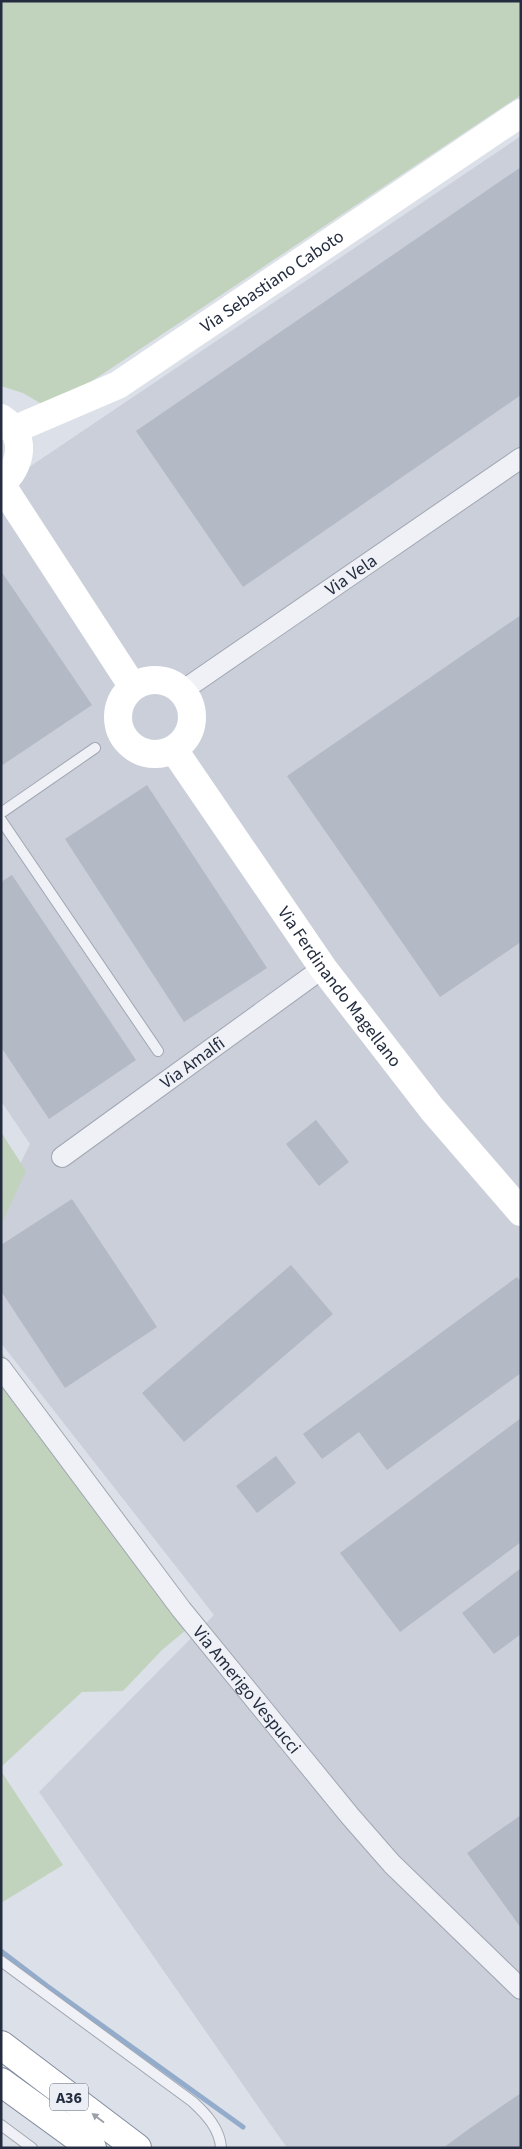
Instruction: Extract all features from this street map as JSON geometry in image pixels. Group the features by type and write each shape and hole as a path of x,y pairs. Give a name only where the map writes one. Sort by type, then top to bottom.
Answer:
{"main road":[{"name":"Via Sebastiano Caboto","path":"1,484 10,476 16,466 19,454 18,441 7,424 118,385 521,113"},
{"path":"1,484 132,687"},
{"path":"152,680 173,685 182,691 192,711 189,733 183,742 174,750 162,754 149,755 137,751 127,743 120,732 117,720 118,707 132,687 152,680"},
{"name":"Via Ferdinando Magellano","path":"174,750 323,968 432,1109 521,1212"},
{"name":"A36","path":"1,2045 137,2148"},
{"name":"A36","path":"1,2082 92,2148"}],"street":[{"name":"Via Vela","path":"182,691 521,458"},
{"name":"Via Amalfi","path":"62,1157 323,968"},
{"name":"Via Amerigo Vespucci","path":"1,1368 181,1609 350,1816 392,1864 521,1989"}],"lane":[{"path":"1,813 95,748"},
{"path":"1,820 158,1050"},
{"path":"1,1961 193,2102 206,2114 215,2127 221,2148"},
{"path":"1,2125 32,2148"}],"shaded area":[{"path":"521,136 521,2148 287,2148 39,1792 214,1615 1,1343 1,1202 30,1144 1,1101 1,486"}],"green space":[{"path":"1,1 521,1 521,95 50,409 23,393 1,386"},
{"path":"1,1132 26,1171 1,1225"},
{"path":"1,1352 69,1442 197,1621 162,1650 123,1691 82,1692 1,1767"},
{"path":"1,1771 63,1865 1,1903"}],"building":[{"path":"521,167 521,395 243,587 136,431"},
{"path":"1,571 92,705 1,766"},
{"path":"521,615 521,942 440,997 287,776"},
{"path":"147,785 267,968 184,1022 65,839"},
{"path":"12,875 136,1060 49,1119 1,1047 1,882"},
{"path":"316,1120 349,1162 319,1186 286,1144"},
{"path":"72,1199 157,1327 65,1388 1,1291 1,1245"},
{"path":"291,1265 333,1314 184,1442 142,1393"},
{"path":"517,1277 521,1282 521,1373 387,1470 359,1432 322,1459 303,1434"},
{"path":"521,1418 521,1542 400,1632 340,1553"},
{"path":"276,1456 296,1483 257,1513 236,1486"},
{"path":"521,1568 521,1634 494,1654 462,1613"},
{"path":"521,1815 521,1928 467,1853"},
{"path":"521,2093 521,2148 443,2148 473,2126"}],"waterway":[{"path":"1,1951 243,2127"}]}
